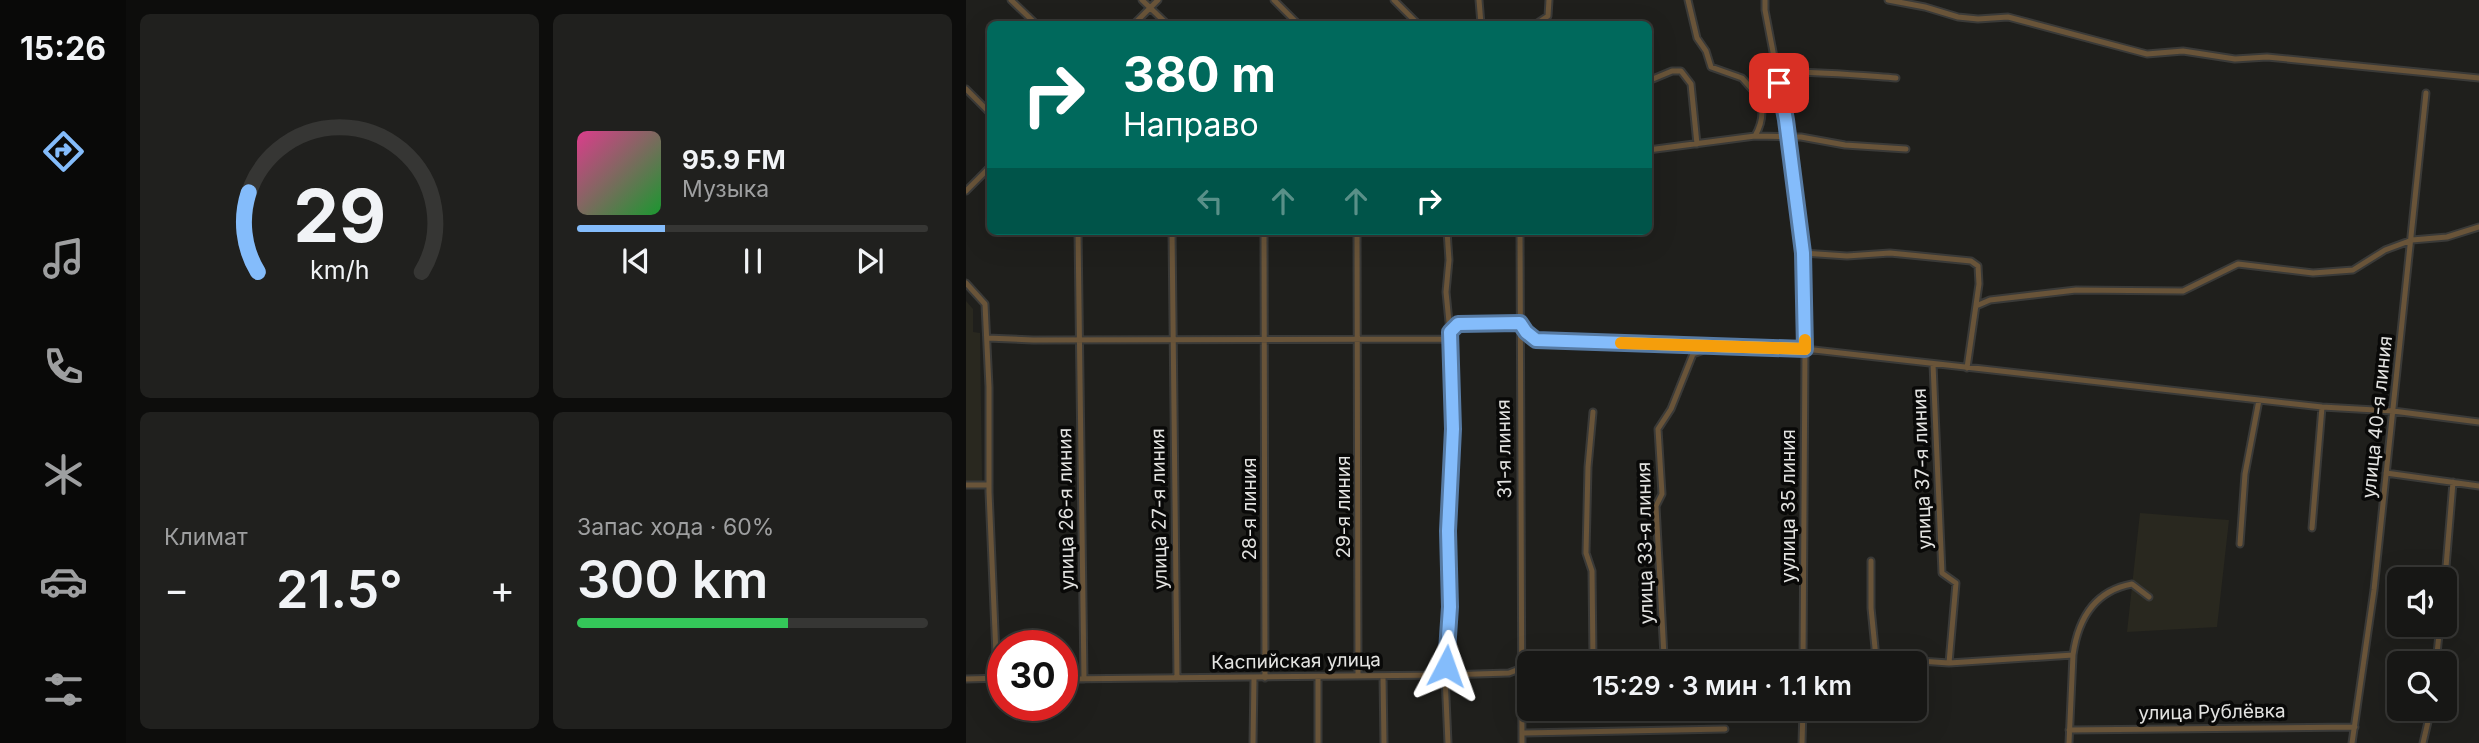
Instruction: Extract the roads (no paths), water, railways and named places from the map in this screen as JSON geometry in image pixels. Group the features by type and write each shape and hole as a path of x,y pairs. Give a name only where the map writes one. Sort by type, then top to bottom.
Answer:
{"street":[{"path":"1011,0 1033,21"},
{"path":"1142,0 1164,21"},
{"path":"1137,21 1157,0"},
{"path":"1274,0 1295,21"},
{"path":"1394,0 1415,21"},
{"path":"1479,0 1481,21"},
{"path":"1540,21 1548,16 1549,0"},
{"path":"1688,0 1697,38 1712,67 1742,78 1759,97 1762,110 1755,136"},
{"name":"уулица 35 линия","path":"1765,0 1786,120 1786,137 1803,253 1803,651"},
{"path":"1888,0 1958,17 2008,18 2147,54 2183,51 2235,60 2267,57 2479,78"},
{"path":"1652,79 1672,71 1681,71 1686,76 1691,84 1697,144"},
{"path":"1777,72 1844,73 1896,78"},
{"path":"1759,97 1779,83"},
{"path":"966,89 987,110"},
{"name":"улица 40-я линия","path":"2352,743 2374,590 2426,93"},
{"path":"1652,150 1755,136 1906,149"},
{"path":"966,191 987,170"},
{"path":"1976,306 1990,300 2076,290 2183,291 2238,264 2313,273 2353,270 2385,250 2411,240 2447,237 2479,227"},
{"name":"улица 26-я линия","path":"1078,235 1084,679"},
{"name":"улица 27-я линия","path":"1172,235 1177,678"},
{"name":"28-я линия","path":"1264,235 1265,678"},
{"name":"29-я линия","path":"1356,235 1358,676"},
{"path":"1447,235 1449,260 1446,292 1453,429 1448,531 1450,621 1445,676 1448,743"},
{"name":"31-я линия","path":"1521,235 1522,651"},
{"path":"1803,253 1847,256 1890,253 1971,261 1978,266 1976,306 1967,368"},
{"path":"966,283 985,304 989,485 997,630"},
{"path":"1450,336 1458,324 1520,323 1536,340 1805,349 2479,422"},
{"path":"987,338 1265,340 1450,336"},
{"name":"улица 33-я линия","path":"1664,651 1656,506 1662,494 1658,429 1671,409 1693,354 1716,345"},
{"name":"улица 37-я линия","path":"1933,364 1942,573 1956,583 1949,663"},
{"path":"2240,544 2243,488 2259,400"},
{"path":"2312,528 2322,407"},
{"path":"1592,651 1592,571 1586,553 1588,467 1593,411"},
{"path":"2386,473 2479,486"},
{"path":"2446,567 2453,482"},
{"path":"966,485 989,485"},
{"path":"1871,561 1874,651"},
{"path":"2069,743 2073,655 2075,640 2083,620 2096,600 2117,586 2132,584 2149,597"},
{"path":"1927,662 1949,663 2073,655"},
{"name":"Каспийская улица","path":"1078,679 1445,676 1509,673 1517,670"},
{"path":"1383,676 1384,743"},
{"path":"1318,677 1318,743"},
{"path":"966,678 987,678"},
{"path":"1253,743 1254,678"},
{"name":"31-я линия","path":"1522,721 1522,743"},
{"path":"1802,743 1803,721"},
{"path":"2423,743 2428,721"},
{"name":"улица Рублёвка","path":"2069,730 2355,727"},
{"path":"1522,733 1725,729"}]}
